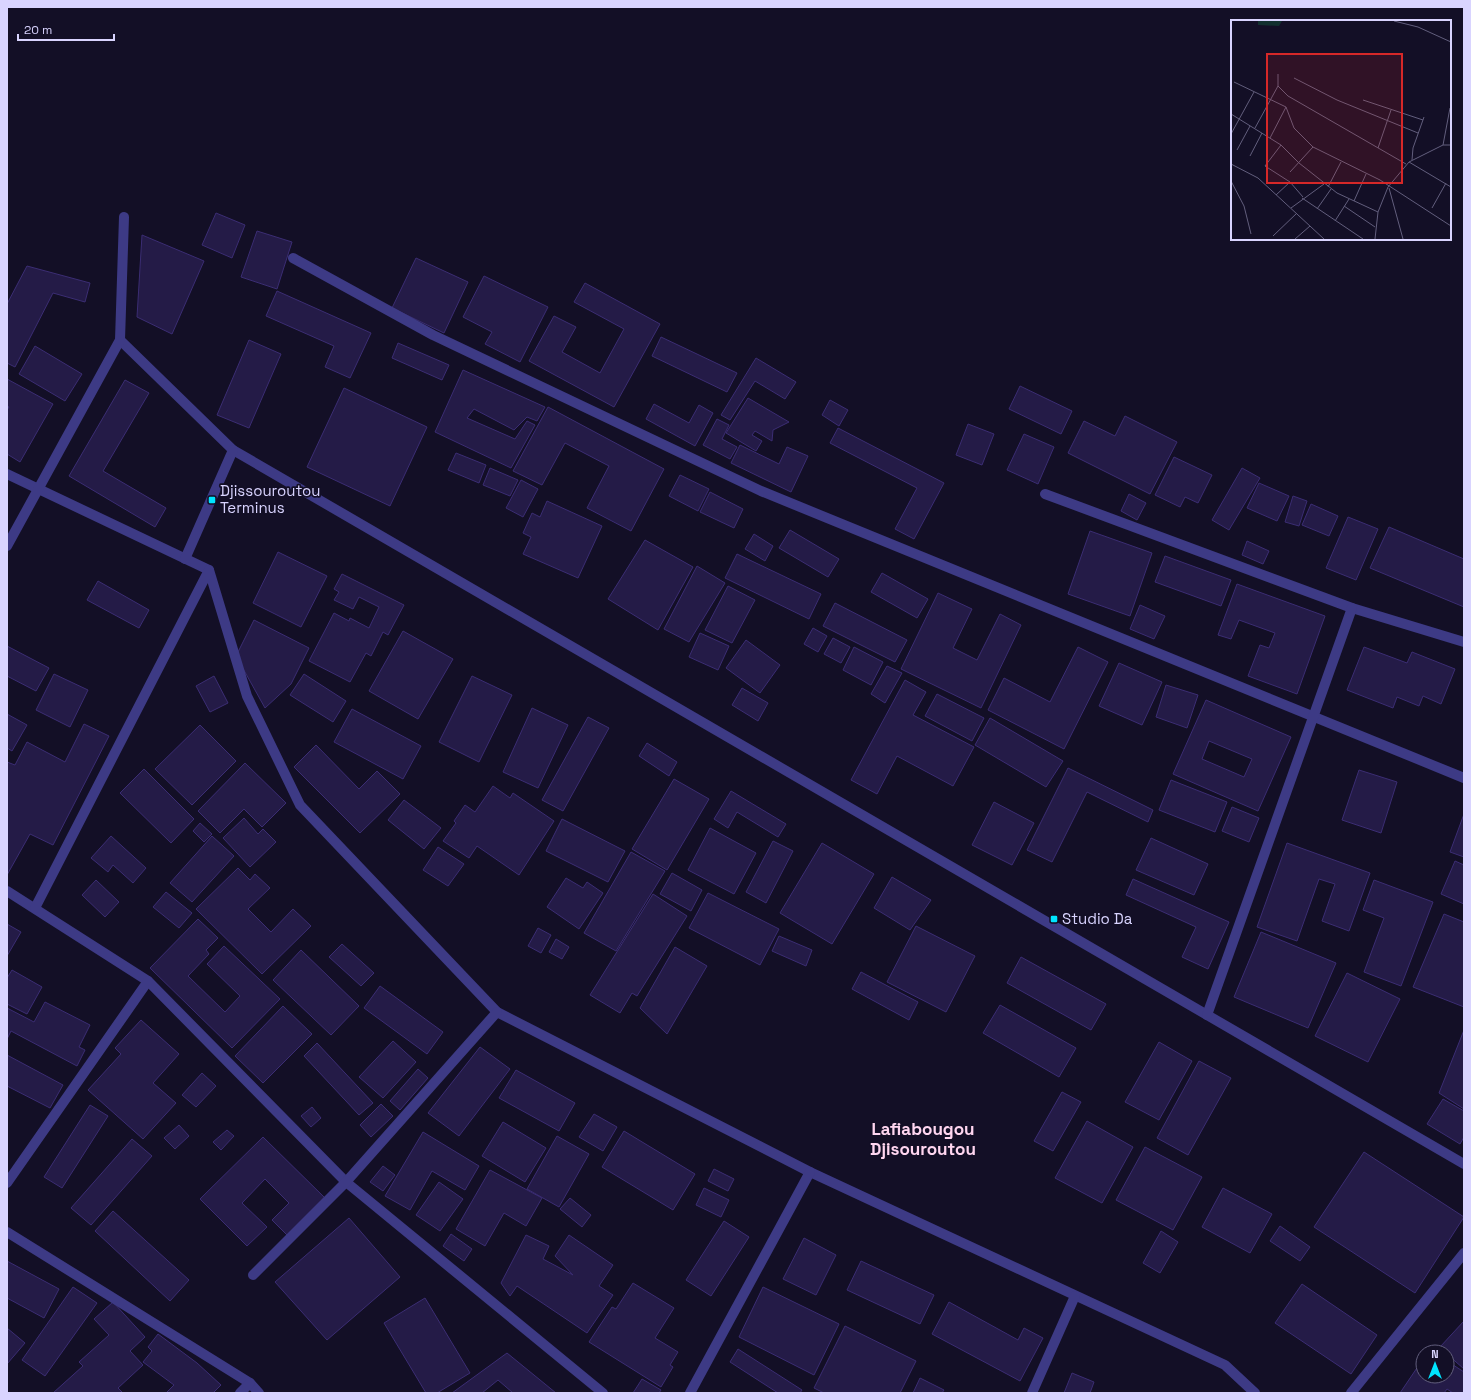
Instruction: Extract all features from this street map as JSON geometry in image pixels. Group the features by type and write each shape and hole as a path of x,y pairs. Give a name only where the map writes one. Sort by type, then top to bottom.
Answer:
{"street":[{"path":"7,546 120,340 124,217"},
{"path":"293,258 433,335 761,491 1464,778"},
{"path":"120,340 233,450 1464,1164"},
{"path":"185,559 233,450"},
{"path":"7,474 209,570 247,696 300,805 497,1012 810,1172 1224,1365 1255,1393"},
{"path":"1045,494 1352,608 1464,642"},
{"path":"35,908 209,570"},
{"path":"1207,1015 1352,608"},
{"path":"7,891 148,981 346,1182 603,1393"},
{"path":"7,1182 148,981"},
{"path":"253,1275 346,1182 497,1012"},
{"path":"690,1393 810,1172"},
{"path":"7,1232 250,1383 259,1393"},
{"path":"1351,1393 1464,1253"},
{"path":"1032,1393 1074,1296"},
{"path":"240,1393 250,1383"}],"building":[{"path":"216,213 245,225 232,258 202,245"},
{"path":"257,231 292,242 277,289 241,277"},
{"path":"142,235 204,261 172,334 137,317"},
{"path":"416,258 468,282 444,333 392,308"},
{"path":"27,266 90,283 85,302 53,293 15,367 7,363 7,304"},
{"path":"484,276 548,307 520,362 485,344 492,332 463,317"},
{"path":"585,283 660,324 614,407 529,361 554,316 576,327 562,352 600,373 624,329 574,302"},
{"path":"277,291 371,333 350,378 325,367 334,346 266,316"},
{"path":"661,337 737,373 727,392 652,356"},
{"path":"249,340 281,354 249,428 217,415"},
{"path":"398,343 449,365 442,380 392,358"},
{"path":"35,346 82,374 65,401 19,374"},
{"path":"756,358 796,382 785,399 755,381 730,420 721,415"},
{"path":"463,370 545,407 537,421 527,417 514,430 474,409 467,418 515,439 527,421 535,425 511,468 435,432"},
{"path":"7,379 53,404 20,462 7,454 7,410 9,407 7,406"},
{"path":"125,380 149,393 103,471 166,508 155,527 69,476"},
{"path":"1020,386 1072,411 1061,434 1009,409"},
{"path":"344,388 427,427 390,506 307,467"},
{"path":"748,398 789,422 773,430 772,441 755,431 752,435 762,441 756,451 726,433"},
{"path":"830,400 848,410 839,426 822,415"},
{"path":"654,404 689,423 699,405 713,413 695,446 646,419"},
{"path":"548,407 664,469 631,531 587,508 609,466 565,443 542,485 513,471"},
{"path":"1125,416 1177,442 1150,494 1068,453 1084,421 1115,436"},
{"path":"717,419 729,425 722,439 737,447 730,459 703,445"},
{"path":"968,424 994,434 982,465 956,455"},
{"path":"838,428 944,483 914,539 895,529 917,488 830,443"},
{"path":"1024,434 1054,447 1038,484 1007,470"},
{"path":"740,445 779,464 787,447 808,456 791,492 731,463"},
{"path":"456,453 486,465 479,483 448,470"},
{"path":"1174,457 1212,475 1198,503 1185,497 1180,507 1155,495"},
{"path":"490,468 518,480 510,496 483,485"},
{"path":"1242,468 1260,478 1229,530 1212,520"},
{"path":"680,475 709,489 698,511 669,496"},
{"path":"521,480 538,489 523,517 506,508"},
{"path":"1259,483 1289,496 1277,521 1247,508"},
{"path":"710,492 743,509 734,528 700,512"},
{"path":"1129,494 1146,503 1137,520 1121,511"},
{"path":"1293,496 1307,501 1299,526 1285,522"},
{"path":"547,501 602,526 578,578 523,554 531,537 523,533 532,513 540,517"},
{"path":"1311,504 1338,516 1329,536 1302,525"},
{"path":"1348,517 1378,529 1356,580 1326,568"},
{"path":"1389,527 1464,559 1464,607 1370,568"},
{"path":"790,530 839,559 828,577 779,548"},
{"path":"1090,531 1152,553 1130,616 1068,594"},
{"path":"754,534 773,546 765,561 745,549"},
{"path":"645,540 693,567 658,630 608,599"},
{"path":"1247,541 1269,551 1263,564 1242,555"},
{"path":"278,552 327,576 301,627 253,603"},
{"path":"737,554 821,594 809,619 725,578"},
{"path":"1165,556 1231,580 1221,606 1155,582"},
{"path":"697,566 725,583 689,642 664,629"},
{"path":"882,573 928,599 917,618 871,592"},
{"path":"342,574 404,605 388,635 383,632 371,656 366,653 350,682 309,661 334,613 349,621 350,618 369,628 379,607 359,597 353,609 334,600 339,592 334,589"},
{"path":"98,581 149,610 139,628 87,600"},
{"path":"1237,584 1325,616 1297,694 1248,676 1260,645 1269,648 1275,633 1239,620 1231,639 1218,635"},
{"path":"728,586 755,600 732,643 705,630"},
{"path":"938,593 972,609 953,648 977,660 1000,614 1021,625 981,708 901,669"},
{"path":"835,603 907,640 895,662 823,626"},
{"path":"1140,605 1165,616 1154,639 1130,629"},
{"path":"254,620 309,648 291,684 265,708 236,656"},
{"path":"813,628 827,636 818,652 804,644"},
{"path":"403,631 453,659 418,719 369,691"},
{"path":"700,633 729,646 718,670 689,657"},
{"path":"833,638 850,647 841,663 824,654"},
{"path":"746,640 780,665 760,693 726,668"},
{"path":"7,646 49,668 36,691 7,676"},
{"path":"854,647 883,662 871,685 843,670"},
{"path":"1078,647 1108,662 1064,749 988,710 1004,678 1050,702"},
{"path":"1364,647 1407,663 1412,652 1455,669 1441,704 1423,696 1419,706 1397,697 1393,708 1347,690"},
{"path":"1119,663 1162,682 1142,725 1099,706"},
{"path":"887,666 902,673 885,703 871,694"},
{"path":"54,674 88,690 70,727 36,710"},
{"path":"304,674 346,701 333,722 290,695"},
{"path":"214,676 228,703 210,712 196,686"},
{"path":"472,676 512,695 479,762 439,742"},
{"path":"905,680 926,692 913,715 974,747 953,786 897,756 877,794 851,780"},
{"path":"1166,685 1198,695 1187,728 1156,717"},
{"path":"742,688 768,703 758,721 732,705"},
{"path":"937,694 984,718 972,741 925,716"},
{"path":"1206,700 1291,737 1258,811 1173,774","holes":["1209,741 1252,759 1244,777 1202,759"]},
{"path":"532,708 568,725 538,788 503,772"},
{"path":"352,709 421,746 403,779 334,742"},
{"path":"7,714 27,725 12,751 7,748"},
{"path":"588,717 609,728 563,811 542,800"},
{"path":"990,718 1063,761 1046,787 975,745"},
{"path":"84,724 109,736 53,845 30,834 7,875 7,762 15,765 27,742 65,762"},
{"path":"200,725 236,761 192,805 155,769"},
{"path":"647,743 677,762 669,776 639,756"},
{"path":"316,745 359,789 377,771 400,794 360,833 294,767"},
{"path":"245,763 286,803 262,827 244,809 220,833 198,811"},
{"path":"1068,768 1153,810 1148,822 1087,792 1052,862 1027,850"},
{"path":"144,769 194,819 171,843 120,793"},
{"path":"1359,770 1397,782 1381,833 1342,820"},
{"path":"674,779 709,799 667,870 632,849"},
{"path":"1171,780 1227,802 1215,832 1159,810"},
{"path":"493,786 510,798 513,793 554,821 519,875 477,846 469,858 443,841 456,823 454,821 465,805 475,812"},
{"path":"731,791 786,824 778,837 737,812 728,828 714,819"},
{"path":"404,800 441,828 424,849 388,820"},
{"path":"994,802 1034,823 1012,865 972,845"},
{"path":"1232,807 1259,818 1249,842 1222,831"},
{"path":"1464,814 1464,857 1450,852"},
{"path":"244,818 258,834 263,829 276,842 250,867 223,838"},
{"path":"562,819 625,851 608,882 546,851"},
{"path":"200,823 212,834 204,842 193,831"},
{"path":"710,828 756,853 734,894 688,870"},
{"path":"111,836 146,868 133,883 113,865 108,872 91,858"},
{"path":"212,836 234,856 192,902 170,883"},
{"path":"1151,838 1208,864 1194,895 1136,870"},
{"path":"773,841 793,851 766,903 746,892"},
{"path":"822,843 874,874 832,944 780,913"},
{"path":"1287,843 1370,873 1349,931 1322,921 1335,884 1319,879 1297,941 1257,927"},
{"path":"438,847 464,864 448,886 423,870"},
{"path":"631,852 665,871 616,951 584,933"},
{"path":"1455,861 1464,865 1464,904 1441,894"},
{"path":"238,868 250,880 255,874 270,888 248,909 271,932 293,909 311,926 262,974 196,909"},
{"path":"672,873 702,890 691,911 660,894"},
{"path":"892,877 931,900 910,930 874,908"},
{"path":"566,878 583,888 587,882 603,893 579,929 547,907"},
{"path":"1133,879 1229,922 1208,969 1182,957 1196,927 1126,895"},
{"path":"96,880 119,902 105,917 82,895"},
{"path":"1374,880 1433,902 1401,986 1364,972 1384,918 1363,910"},
{"path":"166,892 192,913 179,928 153,907"},
{"path":"708,893 779,929 760,965 689,928"},
{"path":"653,894 687,916 637,996 632,993 620,1013 590,995"},
{"path":"1444,914 1464,922 1464,1007 1413,987"},
{"path":"198,919 218,938 206,950 209,954 188,976 225,1012 240,996 207,964 224,946 280,999 232,1048 150,968"},
{"path":"7,924 21,932 7,956"},
{"path":"916,926 975,956 946,1012 887,982"},
{"path":"538,928 551,935 541,953 528,946"},
{"path":"1261,932 1336,963 1308,1028 1234,997"},
{"path":"779,936 812,950 806,966 772,951"},
{"path":"556,939 569,947 562,959 549,952"},
{"path":"342,944 374,973 361,986 329,957"},
{"path":"675,947 707,966 667,1034 640,1008"},
{"path":"301,950 359,1006 331,1035 273,980"},
{"path":"1021,957 1106,1004 1091,1030 1007,983"},
{"path":"12,970 42,987 27,1014 7,1004 7,978"},
{"path":"861,972 918,1002 909,1020 852,989"},
{"path":"1347,973 1400,999 1368,1062 1315,1036"},
{"path":"380,986 443,1032 427,1054 364,1008"},
{"path":"45,1002 90,1025 79,1047 85,1050 77,1066 11,1031 7,1039 7,1008 34,1022"},
{"path":"1000,1005 1076,1048 1059,1077 983,1033"},
{"path":"283,1006 312,1034 263,1083 235,1056"},
{"path":"141,1020 179,1054 153,1083 176,1103 143,1139 88,1090 121,1054 115,1048"},
{"path":"1464,1030 1464,1109 1439,1093"},
{"path":"393,1041 416,1062 383,1098 359,1077"},
{"path":"1159,1042 1192,1061 1159,1120 1125,1102"},
{"path":"317,1043 373,1103 359,1115 304,1056"},
{"path":"480,1047 510,1069 459,1136 428,1113"},
{"path":"7,1055 63,1085 50,1108 7,1086"},
{"path":"1199,1061 1231,1078 1188,1155 1157,1138"},
{"path":"418,1069 428,1078 400,1110 390,1101"},
{"path":"516,1070 575,1103 559,1131 499,1098"},
{"path":"202,1073 216,1086 196,1107 182,1095"},
{"path":"1062,1092 1081,1102 1053,1151 1034,1141"},
{"path":"1443,1099 1464,1111 1464,1137 1460,1144 1427,1124"},
{"path":"381,1104 393,1116 371,1137 360,1125"},
{"path":"90,1105 108,1116 62,1188 44,1177"},
{"path":"312,1107 321,1118 311,1127 301,1116"},
{"path":"594,1114 617,1127 603,1151 579,1137"},
{"path":"1087,1121 1133,1147 1102,1203 1055,1178"},
{"path":"503,1122 546,1148 525,1182 482,1156"},
{"path":"179,1125 189,1136 175,1149 164,1138"},
{"path":"227,1130 234,1136 221,1150 213,1142"},
{"path":"624,1131 695,1174 673,1210 602,1167"},
{"path":"423,1132 479,1166 465,1190 432,1171 410,1210 385,1196"},
{"path":"557,1136 589,1154 559,1207 527,1189"},
{"path":"263,1137 325,1198 287,1235 272,1220 289,1203 265,1179 242,1203 267,1227 247,1246 200,1199"},
{"path":"132,1139 152,1156 91,1225 71,1208"},
{"path":"1145,1147 1202,1177 1173,1230 1116,1200"},
{"path":"1364,1152 1464,1217 1415,1293 1314,1227"},
{"path":"383,1166 395,1175 383,1191 370,1182"},
{"path":"714,1169 734,1179 728,1191 708,1181"},
{"path":"490,1170 542,1198 526,1226 504,1213 485,1246 456,1229"},
{"path":"439,1182 463,1199 440,1231 416,1215"},
{"path":"704,1188 729,1200 721,1217 696,1205"},
{"path":"1223,1188 1272,1214 1250,1253 1202,1227"},
{"path":"570,1198 591,1215 582,1227 560,1209"},
{"path":"113,1211 189,1280 170,1301 95,1231"},
{"path":"349,1218 400,1277 327,1340 275,1282"},
{"path":"724,1221 749,1237 711,1296 686,1280"},
{"path":"1280,1226 1310,1247 1300,1261 1270,1241"},
{"path":"1161,1231 1178,1242 1160,1273 1143,1263"},
{"path":"451,1234 472,1249 464,1261 443,1246"},
{"path":"526,1235 549,1246 543,1259 573,1275 555,1256 569,1235 613,1265 599,1286 613,1295 587,1333 517,1286 510,1296 501,1283"},
{"path":"804,1238 836,1255 816,1295 783,1279"},
{"path":"7,1261 59,1289 44,1318 7,1298"},
{"path":"861,1261 934,1295 920,1324 847,1290"},
{"path":"633,1283 674,1308 655,1338 678,1352 670,1365 673,1367 661,1387 589,1342 612,1307 616,1309"},
{"path":"1302,1284 1377,1335 1351,1374 1275,1323"},
{"path":"73,1287 97,1303 45,1376 22,1360"},
{"path":"763,1287 839,1324 814,1375 739,1337"},
{"path":"425,1298 470,1373 437,1393 426,1393 384,1323"},
{"path":"113,1302 145,1337 130,1351 143,1365 118,1388 123,1393 53,1393 83,1366 79,1362 109,1335 94,1319"},
{"path":"949,1302 1018,1340 1024,1328 1043,1338 1020,1381 932,1334"},
{"path":"1464,1321 1464,1369 1455,1361 1455,1344 1443,1344"},
{"path":"845,1326 916,1361 900,1393 824,1393 814,1388"},
{"path":"7,1328 25,1343 7,1364"},
{"path":"158,1334 197,1363 221,1385 213,1393 166,1393 174,1385 143,1362 152,1351 148,1347"},
{"path":"738,1349 802,1390 800,1393 778,1393 730,1362"},
{"path":"507,1353 556,1393 513,1393 498,1380 482,1393 452,1393"},
{"path":"1455,1366 1464,1372 1464,1393 1453,1393 1447,1389 1444,1393 1400,1393 1415,1371 1415,1384 1455,1384"},
{"path":"1072,1373 1094,1382 1090,1393 1064,1393"},
{"path":"920,1378 944,1390 942,1393 913,1393"},
{"path":"642,1379 661,1390 659,1393 633,1393"}],"place":[{"name":"Djissouroutou Terminus","path":"212,500"},
{"name":"Studio Da","path":"1054,919"}],"district":[{"name":"Lafiabougou Djisouroutou","path":"923,1139"}]}
